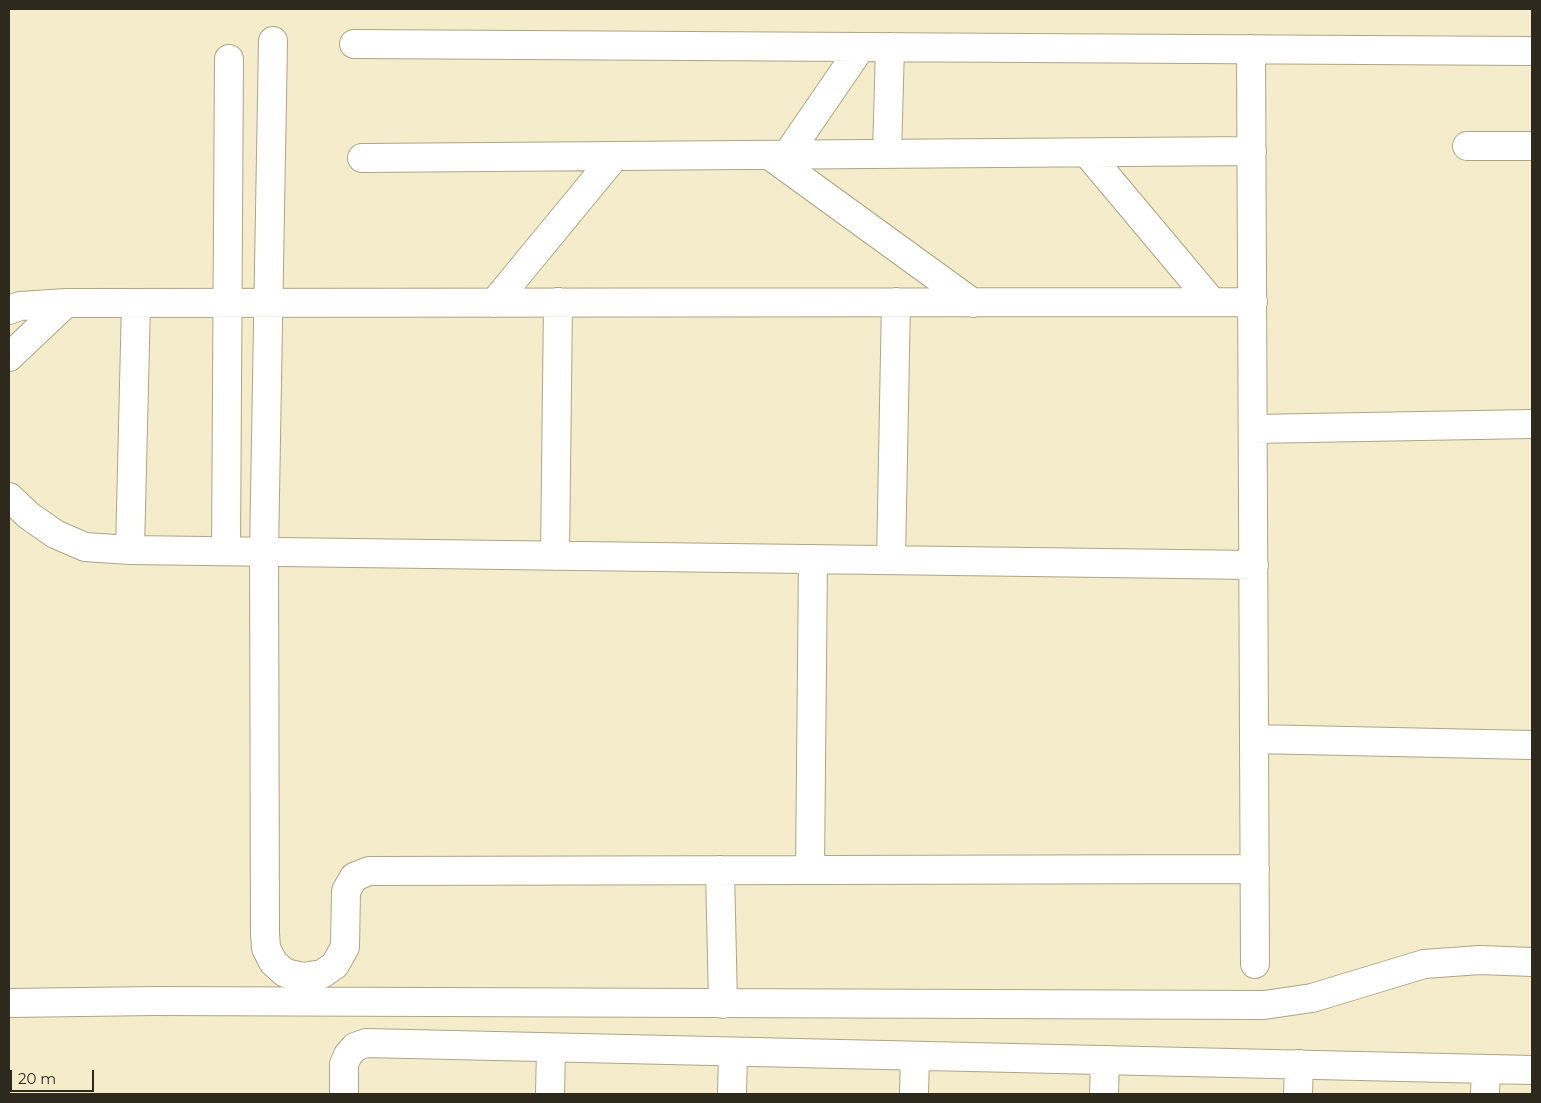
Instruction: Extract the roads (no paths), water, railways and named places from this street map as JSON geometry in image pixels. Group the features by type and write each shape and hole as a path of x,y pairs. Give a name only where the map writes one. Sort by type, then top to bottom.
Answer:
{"street":[{"path":"273,41 264,552 265,933 266,948 273,962 285,973 303,977 322,974 335,965 345,947 346,892 354,877 369,870 1255,869"},
{"path":"354,44 1532,50"},
{"path":"778,155 861,47"},
{"path":"887,154 890,47"},
{"path":"1251,49 1255,964"},
{"path":"226,551 229,59"},
{"path":"1467,146 1532,146"},
{"path":"362,158 1252,151"},
{"path":"1086,153 1212,302"},
{"path":"778,155 973,303"},
{"path":"494,303 615,156"},
{"path":"555,556 558,302"},
{"path":"891,560 896,302"},
{"path":"9,310 20,306 66,303 1253,302"},
{"path":"9,357 66,303"},
{"path":"130,550 136,303"},
{"path":"1253,430 1532,424"},
{"path":"9,497 28,515 55,534 85,547 130,550 1254,565"},
{"path":"810,870 813,559"},
{"path":"1255,739 1532,745"},
{"path":"720,870 723,1004"},
{"path":"9,1002 1264,1005 1312,998 1424,964 1480,960 1532,962"},
{"path":"344,1094 344,1064 348,1054 355,1047 366,1043 1298,1064 1485,1082 1532,1070"},
{"path":"550,1094 551,1048"},
{"path":"732,1094 733,1052"},
{"path":"914,1094 915,1056"},
{"path":"1104,1094 1105,1060"},
{"path":"1298,1064 1298,1094"}]}
